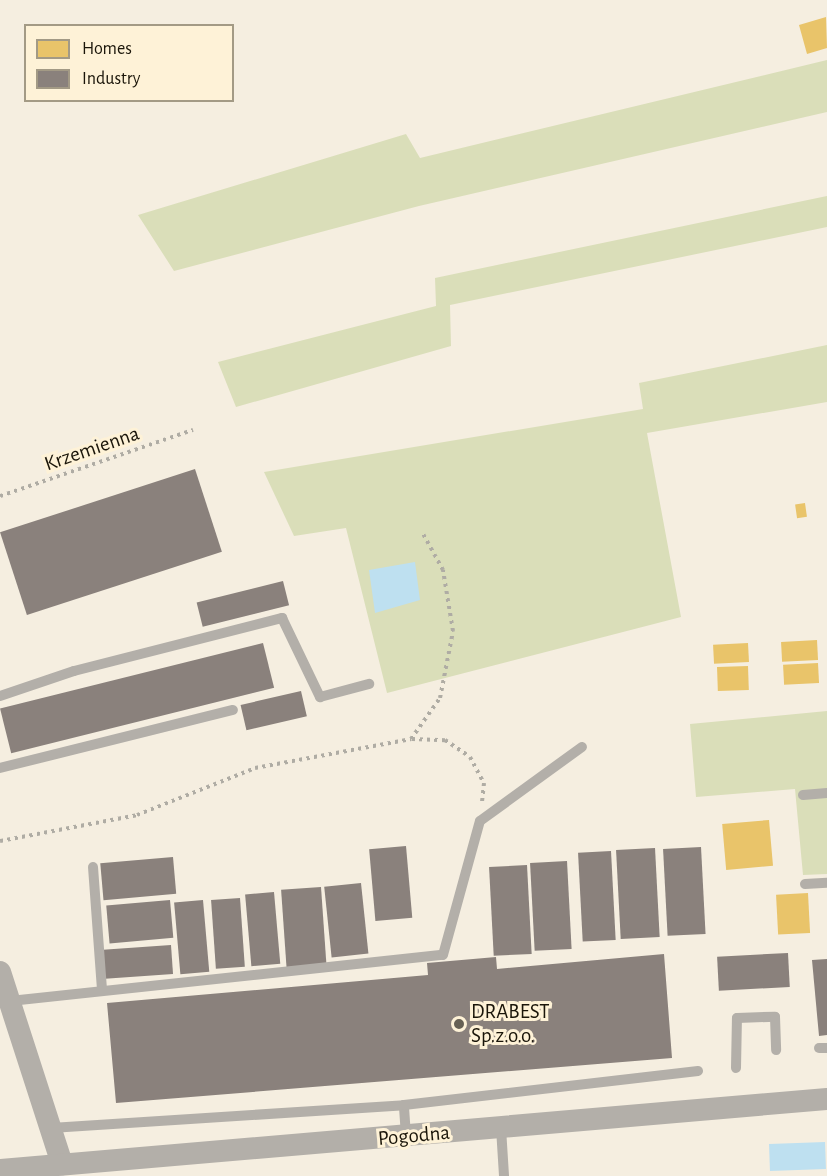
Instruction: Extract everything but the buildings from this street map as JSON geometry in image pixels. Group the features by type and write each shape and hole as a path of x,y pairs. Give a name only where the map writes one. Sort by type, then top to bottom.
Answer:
{"street":[{"path":"0,972 63,1164"},
{"name":"Pogodna","path":"0,1170 827,1099"}],"lane":[{"path":"0,696 74,671 282,618 320,697 369,684"},
{"path":"0,768 233,710"},
{"path":"10,1001 443,955 480,821 582,747"},
{"path":"803,795 827,794"},
{"path":"93,867 102,990"},
{"path":"805,884 827,883"},
{"path":"736,1068 737,1018 774,1017 776,1050"},
{"path":"51,1128 404,1105 698,1071"},
{"path":"404,1105 406,1136"},
{"path":"501,1128 504,1176"}],"path":[{"name":"Krzemienna","path":"0,496 193,430"},
{"path":"411,739 440,698 453,631 443,570 422,532"},
{"path":"0,842 137,815 255,768 411,739 445,740 470,757 484,783 480,821"}],"green space":[{"path":"827,60 827,112 419,206 174,271 138,215 406,134 420,158"},
{"path":"827,196 827,227 450,305 451,346 236,407 218,362 436,306 435,278"},
{"path":"827,345 827,402 647,433 681,617 387,693 346,528 294,536 264,472 643,409 639,383"},
{"path":"827,711 827,874 803,875 795,789 696,797 690,724"}],"water":[{"path":"415,562 420,600 375,613 369,570"},
{"path":"825,1142 826,1169 770,1171 769,1144"}],"place":[{"name":"DRABEST Sp.z.o.o.","path":"459,1024"}]}
